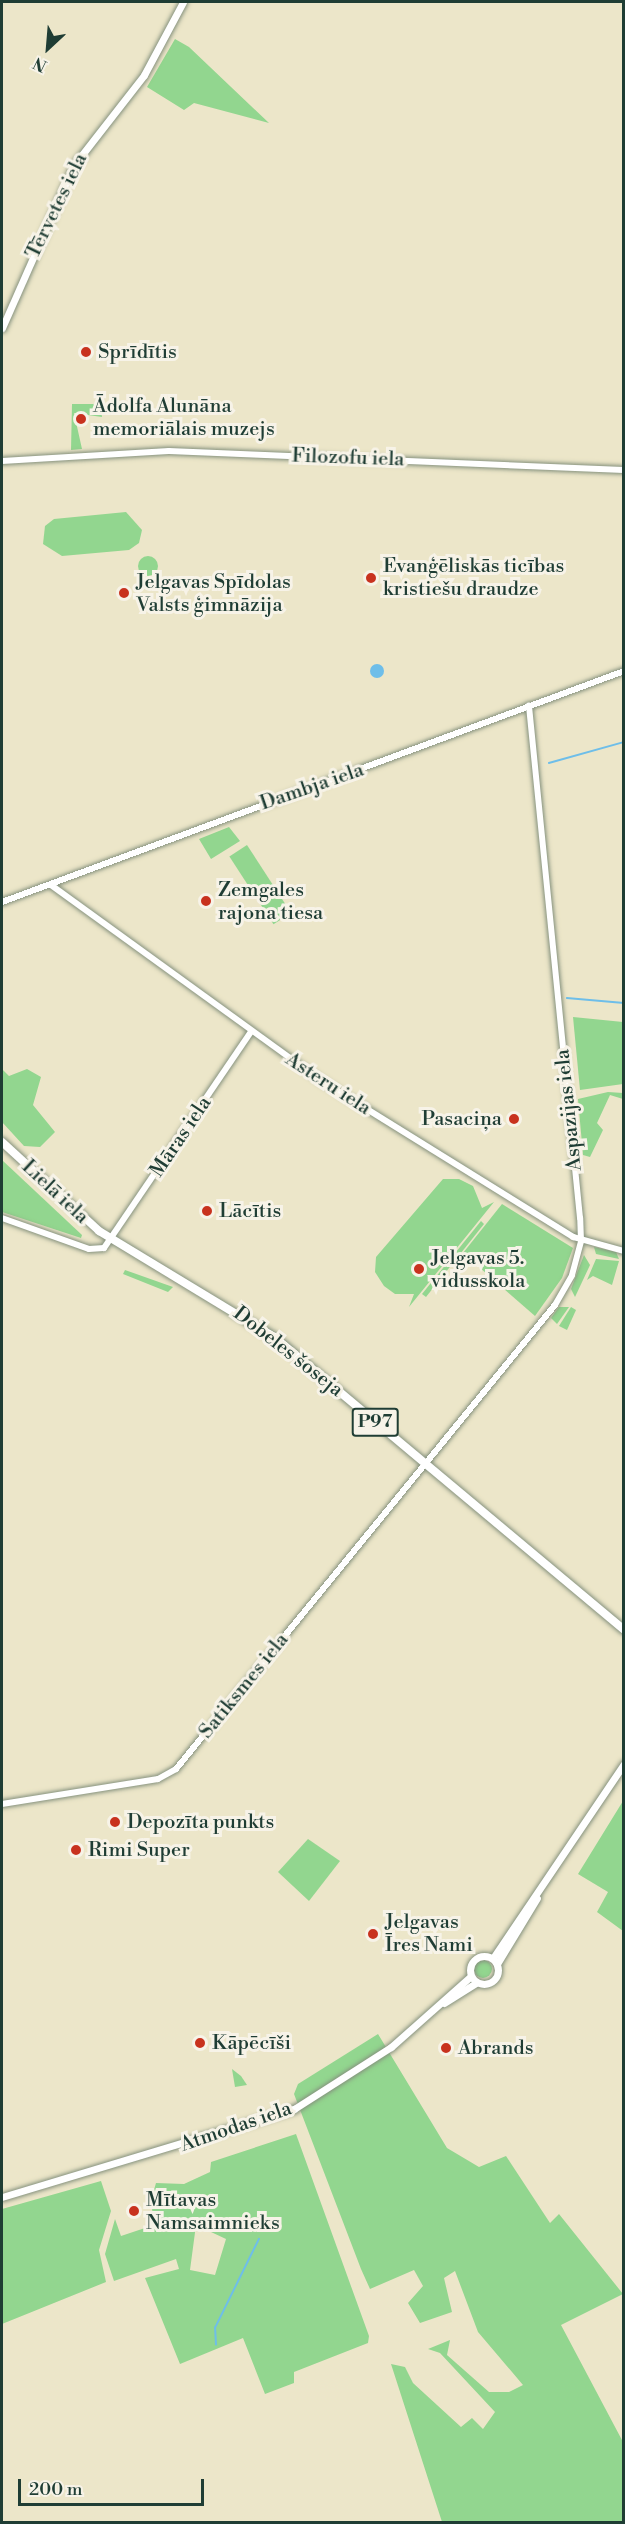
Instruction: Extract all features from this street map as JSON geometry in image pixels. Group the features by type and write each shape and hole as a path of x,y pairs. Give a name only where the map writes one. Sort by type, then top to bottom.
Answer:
{"main road":[{"name":"Tērvetes iela","path":"2,328 74,165 144,75 183,2"},
{"name":"Lielā iela","path":"2,1142 111,1240"},
{"name":"Dobeles šoseja","path":"111,1240 266,1331 624,1630"},
{"path":"495,1961 476,1957 474,1979 492,1981 495,1961 624,1764"},
{"name":"Atmodas iela","path":"2,2197 294,2109 391,2047 474,1979"}],"street":[{"name":"Filozofu iela","path":"2,461 169,452 624,470"},
{"name":"Dambja iela","path":"2,902 624,671"},
{"name":"Aspazijas iela","path":"425,1464 555,1305 572,1275 581,1241 529,706"},
{"name":"Asteru iela","path":"51,885 250,1033 581,1241 624,1251"},
{"name":"Māras iela","path":"111,1240 250,1033"},
{"path":"3,1218 89,1249 99,1251 111,1240"},
{"name":"Satiksmes iela","path":"2,1804 170,1773 425,1464"}],"green space":[{"path":"175,39 189,47 269,123 194,103 184,110 147,87"},
{"path":"72,404 100,404 102,417 74,413 82,449 71,450"},
{"path":"126,512 142,530 139,543 129,550 62,556 43,544 45,526 54,519"},
{"path":"148,556 155,559 158,566 155,573 148,576 141,573 138,566 141,559"},
{"path":"229,827 240,841 211,859 199,839"},
{"path":"247,845 291,913 274,924 229,856"},
{"path":"573,1017 623,1022 623,1084 580,1090"},
{"path":"2,1069 9,1076 27,1069 41,1077 33,1105 55,1132 40,1147 24,1146 2,1122"},
{"path":"608,1092 623,1093 623,1099 610,1095 597,1123 603,1130 590,1157 583,1155 578,1099"},
{"path":"576,1098 583,1172 580,1171"},
{"path":"2,1160 82,1235 81,1238 2,1212"},
{"path":"443,1179 459,1179 473,1186 482,1208 494,1202 409,1307 414,1294 395,1294 384,1286 375,1272 376,1257"},
{"path":"502,1204 573,1248 562,1278 535,1316 463,1253"},
{"path":"481,1221 484,1224 426,1297 422,1294"},
{"path":"594,1247 616,1252 619,1259 596,1254"},
{"path":"584,1255 590,1265 575,1297 571,1289"},
{"path":"596,1259 619,1261 612,1285 593,1276 587,1280"},
{"path":"125,1270 173,1287 168,1292 123,1274"},
{"path":"559,1307 569,1307 557,1324 551,1318"},
{"path":"571,1307 576,1310 567,1330 559,1326"},
{"path":"623,1801 623,1931 597,1912 608,1892 578,1874"},
{"path":"308,1839 340,1861 309,1901 278,1872"},
{"path":"483,1960 489,1963 492,1969 489,1975 483,1978 477,1975 474,1969 477,1963"},
{"path":"378,2034 447,2148 479,2167 506,2156 550,2223 559,2214 623,2294 561,2325 623,2442 623,2522 442,2522 391,2364 405,2367 413,2383 461,2427 472,2418 483,2429 495,2412 440,2353 428,2349 450,2340 447,2355 489,2392 509,2392 523,2385 478,2332 455,2271 444,2278 452,2312 420,2323 408,2303 423,2286 414,2270 370,2289 361,2269 294,2094 298,2084"},
{"path":"232,2069 241,2076 247,2085 235,2087"},
{"path":"296,2134 369,2336 368,2343 294,2372 294,2383 265,2394 243,2338 180,2364 145,2278 179,2269 176,2259 114,2281 105,2254 115,2219 121,2236 154,2225 151,2200 156,2183 184,2184 210,2172 211,2162","holes":["196,2225 226,2239 215,2275 190,2270"]},
{"path":"101,2181 111,2211 99,2250 106,2282 2,2324 2,2209"}],"water":[{"path":"377,664 382,666 384,671 382,676 377,678 372,676 370,671 372,666"}],"waterway":[{"path":"549,763 624,742"},
{"path":"567,998 624,1003"},
{"path":"216,2345 215,2328 259,2239"}],"place":[{"name":"Sprīdītis","path":"86,352"},
{"name":"Ādolfa Alunāna memoriālais muzejs","path":"81,419"},
{"name":"Evanģēliskās ticības kristiešu draudze","path":"371,578"},
{"name":"Jelgavas Spīdolas Valsts ģimnāzija","path":"124,593"},
{"name":"Zemgales rajona tiesa","path":"206,901"},
{"name":"Pasaciņa","path":"514,1119"},
{"name":"Lācītis","path":"207,1211"},
{"name":"Jelgavas 5. vidusskola","path":"419,1269"},
{"name":"Depozīta punkts","path":"115,1822"},
{"name":"Rimi Super","path":"76,1850"},
{"name":"Jelgavas Īres Nami","path":"373,1934"},
{"name":"Kāpēcīši","path":"200,2043"},
{"name":"Abrands","path":"446,2048"},
{"name":"Mītavas Namsaimnieks","path":"134,2211"}]}
